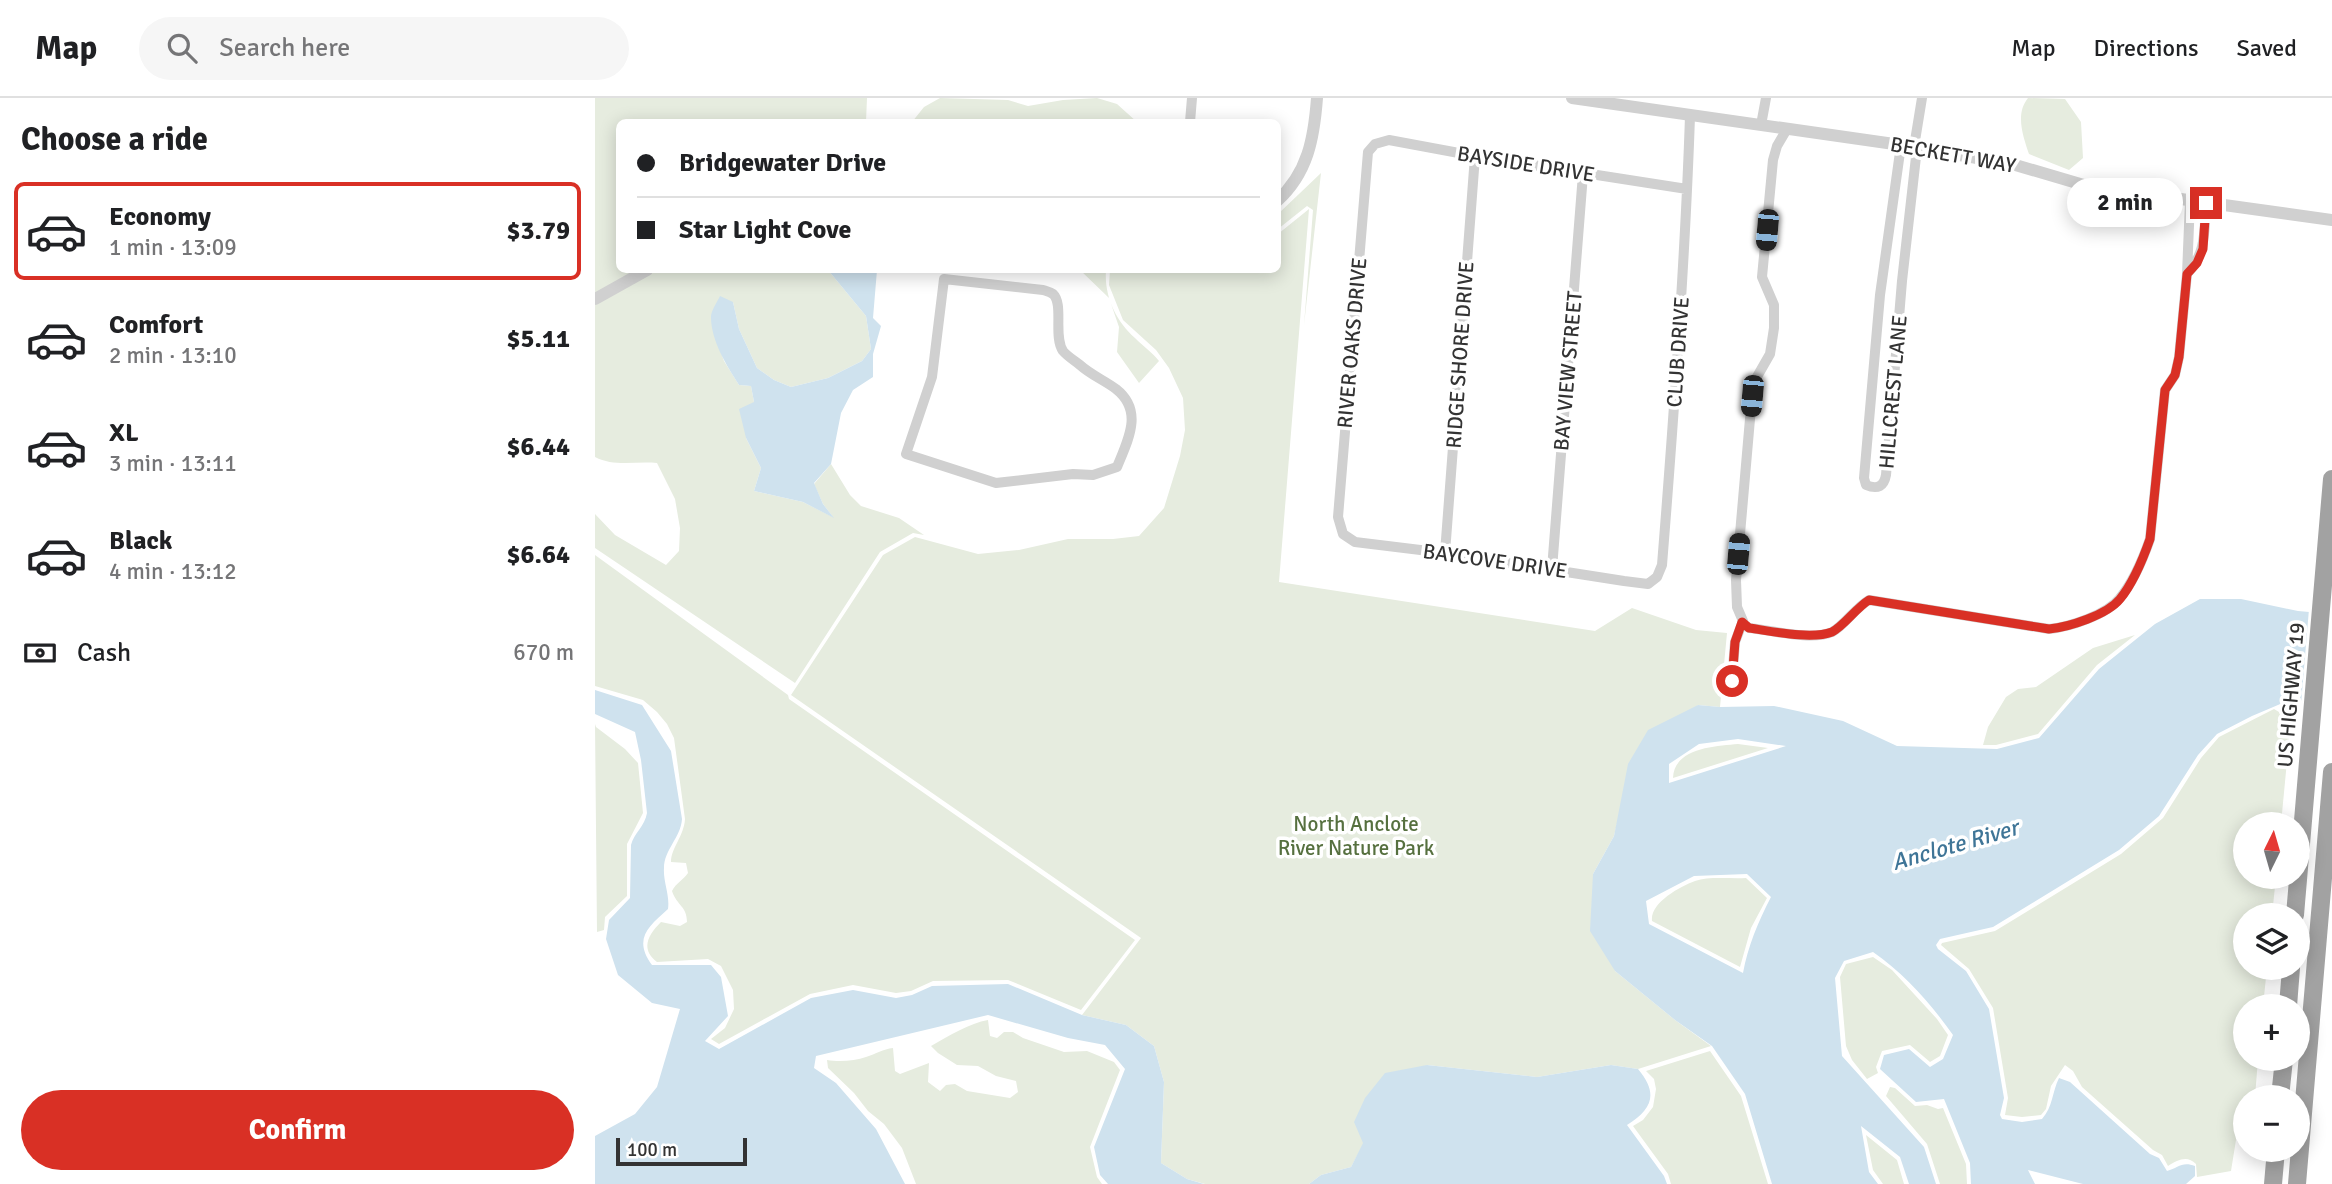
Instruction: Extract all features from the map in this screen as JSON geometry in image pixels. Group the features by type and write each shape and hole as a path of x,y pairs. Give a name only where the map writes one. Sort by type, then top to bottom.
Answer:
{"highway":[{"name":"US HIGHWAY 19","path":"2296,903 2332,479"},
{"path":"2297,1184 2332,772"},
{"path":"2276,1162 2276,1182"}],"street":[{"path":"1191,119 1192,98"},
{"path":"1281,198 1290,190 1305,165 1312,143 1317,98"},
{"name":"BECKETT WAY","path":"1572,98 2012,164 2087,186 2332,220"},
{"path":"1761,125 1766,98"},
{"path":"1910,147 1922,98"},
{"name":"CLUB DRIVE","path":"1648,584 1657,577 1662,565 1677,372 1690,116"},
{"path":"1787,129 1773,157 1762,276 1774,305 1774,328 1770,354 1754,382 1736,580 1737,607 1742,622 1749,628 1815,635 1833,631 1869,600 2049,629 2066,627 2107,609 2119,600 2143,560 2150,539 2165,390 2175,375 2179,357 2187,274 2190,201"},
{"name":"BAYSIDE DRIVE","path":"1368,152 1375,144 1389,140 1583,174 1688,188"},
{"name":"HILLCREST LANE","path":"1910,147 1887,475 1885,482 1873,488 1866,485 1864,478 1880,295 1910,147"},
{"name":"RIVER OAKS DRIVE","path":"1343,534 1338,517 1368,152"},
{"name":"RIDGE SHORE DRIVE","path":"1445,553 1475,156"},
{"name":"BAY VIEW STREET","path":"1552,569 1583,174"},
{"path":"2187,274 2197,263 2203,249 2206,203"},
{"path":"595,299 642,273"},
{"path":"945,274 1043,290 1053,294 1057,302 1058,334 1063,351 1089,373 1117,390 1129,404 1133,420 1117,467 1093,475 1073,474 996,483 906,454 932,377 945,274"},
{"name":"BAYCOVE DRIVE","path":"1343,534 1355,542 1648,584"},
{"path":"1732,681 1735,642 1742,622"}],"green space":[{"path":"595,98 867,98 866,119 616,119 616,273 632,273 595,294"},
{"path":"940,98 1008,100 1028,106 1097,98 1117,104 1134,119 914,119 924,107"},
{"path":"2028,98 2065,99 2081,122 2083,158 2069,170 2029,154 2021,118"},
{"path":"1321,173 1304,325 1313,210 1307,206 1281,227 1281,211"},
{"name":"North Anclote River Nature Park","path":"1309,209 1279,582 1595,631 1632,608 1696,630 1727,633 1720,707 1698,705 1620,811 1614,836 1593,874 1615,971 1711,1046 1638,1069 1611,1065 1537,1077 1427,1065 1364,1143 1351,1167 1321,1175 1309,1184 1205,1184 1187,1179 1161,1163 1164,1082 1154,1046 1126,1025 1082,1015 1141,938 791,695 883,555 915,537 978,554 1019,550 1068,539 1139,536 1164,508 1185,430 1183,398 1169,368 1156,350 1123,320 1109,285 1110,273 1281,273 1281,232"},
{"path":"652,273 830,273 866,316 871,349 862,361 828,378 791,387 774,380 757,368 739,329 733,302 714,333 724,361 739,385 751,386 754,402 746,438 761,468 754,491 803,502 833,517 823,504 814,484 831,464 850,495 861,506 899,518 924,535 913,533 880,552 795,683 595,548 595,514 615,535 666,565 679,551 680,528 675,499 657,463 617,463 595,457 595,305"},
{"path":"1083,273 1106,273 1109,298"},
{"path":"1109,298 1128,331 1159,361 1139,383 1117,352 1119,327"},
{"path":"595,555 788,695 789,699 1135,940 1081,1010 1008,980 933,981 911,991 896,993 853,985 810,994 719,1044 711,1039 725,1028 734,1009 733,990 721,966 708,959 657,962 647,947 652,932 661,922 680,926 687,922 685,913 672,891 688,873 686,863 671,862 685,819 674,738 667,724 643,700 595,686"},
{"path":"2135,635 2097,665 2038,734 1996,745 1983,745 1988,727 2006,697 2018,689 2036,687 2093,648"},
{"path":"2274,709 2291,719 2282,812 2233,812 2233,889 2275,889 2273,903 2233,903 2233,980 2266,980 2264,994 2233,994 2233,1071 2257,1071 2256,1085 2233,1085 2231,1171 2197,1177 2196,1164 2189,1160 2179,1160 2168,1166 2162,1155 2082,1087 2073,1071 2065,1065 2051,1086 2046,1109 2041,1115 2005,1115 2008,1098 1993,1008 1969,969 1941,945 1995,931 2121,854 2163,818 2201,758 2219,737"},
{"path":"595,724 638,763 643,813 627,844 627,896 605,917 604,930 597,932"},
{"path":"1738,744 1768,748 1673,778 1680,760 1697,750"},
{"path":"1746,878 1767,898 1751,928 1740,967 1652,921 1661,902 1688,884 1707,879"},
{"path":"1873,957 1892,970 1937,1019 1948,1035 1940,1056 1930,1062 1910,1045 1882,1051 1876,1067 1878,1073 1867,1079 1852,1060 1846,1046 1840,977 1846,964"},
{"path":"988,1020 990,1036 997,1038 1004,1032 1013,1032 1064,1052 1087,1051 1114,1062 1120,1070 1090,1147 1097,1177 1102,1184 916,1184 902,1148 884,1124 868,1111 828,1068 827,1060 857,1059 893,1048 895,1071 900,1074 929,1063 928,1082 940,1091 946,1085 955,1084 967,1091 1010,1098 1018,1092 1016,1081 996,1076 978,1066 957,1065 931,1046 967,1027"},
{"path":"1710,1051 1741,1096 1768,1184 1671,1184 1668,1174 1633,1126 1643,1120 1653,1107 1656,1089 1654,1079 1646,1071"},
{"path":"1890,1087 1895,1088 1915,1106 1943,1108 1966,1164 1967,1184 1940,1184 1927,1144 1886,1096"},
{"path":"1866,1135 1897,1160 1904,1184 1883,1184 1873,1170"}],"water":[{"path":"830,273 877,273 873,318 881,326 873,354 873,377 853,390 841,413 831,464 814,483 823,504 834,518 803,502 754,491 761,468 746,438 739,409 754,402 751,386 739,385 717,344 711,317 720,296 733,302 739,329 757,368 774,380 791,387 828,378 862,361 871,349 866,316"},
{"name":"Anclote River","path":"2200,599 2241,599 2298,611 2332,614 2332,705 2292,699 2217,734 2198,755 2159,816 2119,850 1993,927 1940,939 1936,945 1966,971 1989,1009 2004,1098 2000,1115 2002,1119 2022,1122 2042,1119 2059,1078 2070,1082 2150,1154 2159,1158 2167,1171 2191,1165 2195,1166 2195,1176 2186,1184 2083,1184 2028,1170 2035,1184 1971,1184 1970,1163 1944,1099 1916,1102 1880,1069 1884,1055 1909,1049 1930,1067 1943,1059 1953,1035 1917,990 1873,952 1844,961 1835,978 1842,1056 1924,1147 1936,1184 1909,1184 1900,1157 1861,1126 1869,1172 1878,1184 1772,1184 1745,1094 1712,1046 1615,971 1590,931 1593,874 1614,836 1628,764 1648,730 1698,705 1774,706 1843,721 1897,746 1997,749 2039,738 2099,669 2155,624","holes":["1738,739 1786,746 1669,783 1669,764 1699,744","1747,874 1771,897 1754,934 1743,973 1649,924 1646,901 1694,876"]},
{"path":"595,690 642,705 671,751 681,826 665,861 668,909 649,928 643,941 646,956 652,965 711,965 721,977 728,1016 705,1041 719,1049 811,998 853,990 896,998 912,995 932,986 1008,984 1082,1015 1126,1025 1154,1046 1164,1082 1161,1163 1187,1179 1204,1184 1108,1184 1100,1175 1094,1147 1125,1069 1105,1045 1068,1038 988,1015 816,1056 814,1068 836,1083 876,1129 905,1184 595,1184 595,1136 635,1114 657,1087 680,1009 652,1003 618,975 606,939 609,920 630,898 631,845 647,813 635,732 595,714"},
{"path":"1427,1065 1537,1077 1611,1065 1638,1069 1649,1086 1650,1100 1642,1113 1627,1125 1667,1184 1309,1184 1321,1175 1351,1167 1363,1143 1354,1122 1365,1098 1385,1073"}],"pier":[{"path":"2309,609 2332,610 2332,708 2301,704"}],"route":[{"path":"1732,681 1735,642 1742,622 1749,628 1815,635 1833,631 1869,600 2049,629 2066,627 2107,609 2119,600 2143,560 2150,539 2165,390 2175,375 2179,357 2187,274 2197,263 2203,249 2206,203"}]}
